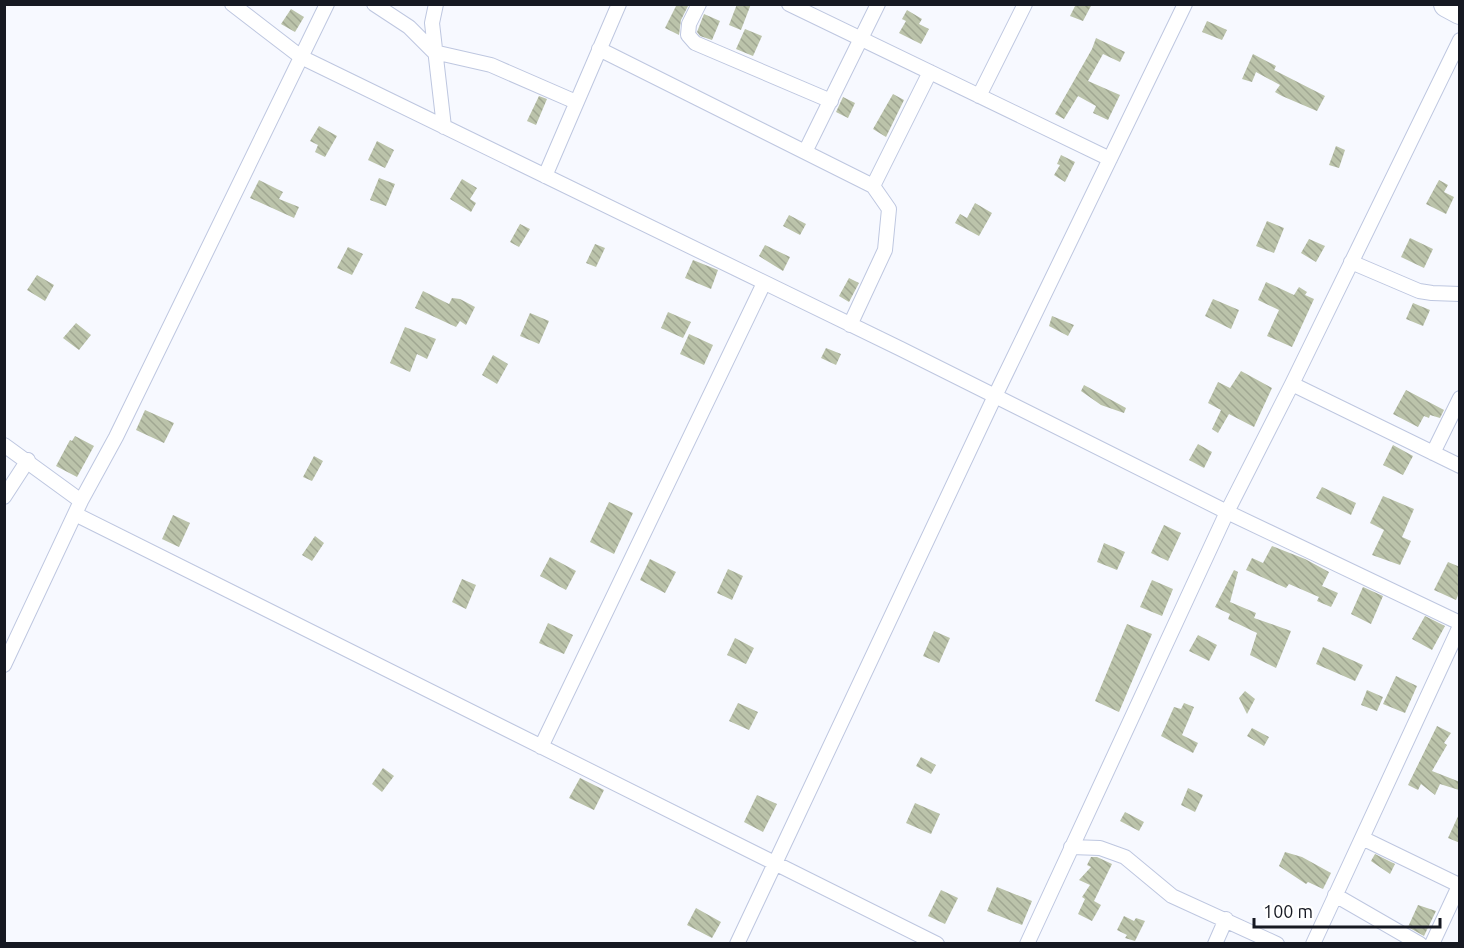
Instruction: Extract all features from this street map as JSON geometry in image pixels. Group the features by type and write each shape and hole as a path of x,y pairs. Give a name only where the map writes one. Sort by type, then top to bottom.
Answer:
{"highway":[{"path":"1447,4 1460,11"}],"street":[{"path":"4,665 81,501 116,437 327,4"},
{"path":"374,4 409,27 434,52 491,65 576,102"},
{"path":"436,4 432,23 444,127"},
{"path":"545,176 619,4"},
{"path":"699,4 689,24 688,35 695,43 831,101"},
{"path":"789,4 1110,159"},
{"path":"805,152 878,4"},
{"path":"979,96 1025,4"},
{"path":"737,944 995,396 1185,4"},
{"path":"237,6 301,57 1460,625 1313,944"},
{"path":"1026,944 1227,512 1460,40"},
{"path":"599,49 873,186 889,209 885,250 850,325"},
{"path":"873,186 930,72"},
{"path":"1351,262 1419,291 1460,294"},
{"path":"540,747 764,282"},
{"path":"1292,384 1460,466"},
{"path":"1433,453 1460,398"},
{"path":"4,445 28,460 81,501"},
{"path":"4,497 28,460"},
{"path":"75,514 937,944"},
{"path":"1362,838 1459,885 1432,944"},
{"path":"1071,847 1101,848 1125,857 1172,896 1277,944"},
{"path":"1335,895 1420,944"},
{"path":"1215,944 1226,919"},
{"path":"1390,944 1396,930"}],"building":[{"path":"677,4 689,4 681,20 679,35 665,28"},
{"path":"737,4 751,4 741,30 729,25"},
{"path":"1076,4 1092,4 1083,21 1070,16"},
{"path":"291,9 304,17 295,32 281,24"},
{"path":"907,10 922,19 919,24 929,29 921,44 899,33 906,21 902,19"},
{"path":"704,14 720,21 712,40 700,36 697,32"},
{"path":"1207,21 1227,30 1222,40 1202,32"},
{"path":"745,29 762,36 753,56 736,49"},
{"path":"1096,38 1125,52 1120,62 1103,54 1088,81 1120,95 1108,120 1093,113 1096,106 1078,96 1064,119 1055,114"},
{"path":"1253,54 1276,66 1274,70 1325,96 1317,111 1275,92 1280,85 1256,72 1252,82 1242,79"},
{"path":"893,94 904,100 886,137 873,129"},
{"path":"539,96 547,99 536,125 527,121"},
{"path":"843,97 855,103 848,118 836,112"},
{"path":"319,126 337,136 325,157 315,152 318,145 310,141"},
{"path":"377,141 394,150 385,168 368,160"},
{"path":"1336,146 1345,150 1339,168 1329,165"},
{"path":"1061,155 1075,162 1065,182 1054,175 1060,165 1057,164"},
{"path":"379,178 395,184 386,206 370,200"},
{"path":"462,179 477,188 470,199 476,203 471,212 450,199"},
{"path":"259,180 283,192 279,199 299,207 294,218 250,198"},
{"path":"1439,180 1448,185 1444,192 1454,197 1446,214 1426,204"},
{"path":"975,203 992,213 979,236 955,223 960,214 967,218"},
{"path":"789,215 806,224 800,235 783,226"},
{"path":"1267,221 1284,228 1274,253 1256,246"},
{"path":"520,224 530,229 519,247 510,242"},
{"path":"1410,238 1433,249 1424,268 1401,257"},
{"path":"1309,239 1325,246 1316,262 1301,253"},
{"path":"595,244 605,248 596,267 586,263"},
{"path":"765,245 790,257 783,271 759,256"},
{"path":"348,247 363,254 352,275 337,268"},
{"path":"693,260 718,270 711,289 685,278"},
{"path":"37,275 54,285 45,301 27,290"},
{"path":"849,278 859,283 849,302 839,296"},
{"path":"1266,282 1294,295 1299,287 1307,292 1305,295 1314,299 1292,347 1267,336 1279,310 1258,300"},
{"path":"423,291 449,304 452,298 460,299 475,307 466,325 460,321 456,327 415,308"},
{"path":"1213,299 1239,310 1231,329 1205,316"},
{"path":"1413,303 1430,310 1423,326 1406,319"},
{"path":"668,312 691,322 683,338 661,328"},
{"path":"530,313 549,321 539,344 520,336"},
{"path":"1052,316 1074,325 1068,336 1049,326"},
{"path":"76,323 91,335 79,350 63,338"},
{"path":"405,327 436,339 427,359 417,354 410,372 390,363"},
{"path":"689,334 713,345 704,365 680,354"},
{"path":"826,348 841,354 836,365 821,358"},
{"path":"493,355 508,364 497,384 482,375"},
{"path":"1241,371 1272,388 1254,427 1229,414 1218,433 1212,429 1221,410 1208,403 1218,382 1230,388"},
{"path":"1084,385 1126,408 1124,413 1101,405 1081,391"},
{"path":"1406,390 1444,410 1440,418 1424,416 1418,427 1393,414"},
{"path":"145,410 174,423 164,443 136,430"},
{"path":"75,436 94,446 77,477 56,466 70,440 72,441"},
{"path":"1198,444 1212,452 1204,468 1189,460"},
{"path":"1393,445 1413,456 1403,475 1383,465"},
{"path":"314,456 323,461 312,481 303,477"},
{"path":"1322,487 1356,503 1351,515 1316,498"},
{"path":"1383,496 1414,509 1402,537 1411,541 1400,565 1372,555 1384,530 1370,523"},
{"path":"609,502 633,513 614,554 590,542"},
{"path":"173,515 190,523 179,547 162,539"},
{"path":"1164,525 1181,533 1168,561 1151,553"},
{"path":"315,536 324,543 312,561 302,555"},
{"path":"1104,543 1125,552 1117,570 1097,562"},
{"path":"1272,546 1305,559 1329,572 1322,586 1338,593 1331,607 1317,601 1319,597 1289,584 1286,588 1246,570 1252,558 1263,563"},
{"path":"550,557 576,571 566,590 540,576"},
{"path":"650,559 676,572 665,593 640,580"},
{"path":"1448,562 1460,567 1460,591 1456,600 1434,590"},
{"path":"728,569 743,576 732,600 717,593"},
{"path":"1234,570 1238,572 1230,602 1256,613 1254,618 1291,631 1276,668 1250,655 1257,633 1228,619 1230,614 1215,607"},
{"path":"462,579 476,585 466,609 452,602"},
{"path":"1152,580 1173,589 1162,616 1140,607"},
{"path":"1363,587 1383,596 1371,624 1351,614"},
{"path":"1425,616 1445,626 1432,650 1412,639"},
{"path":"548,623 573,635 564,654 539,643"},
{"path":"1127,624 1152,634 1119,712 1095,701"},
{"path":"934,631 950,638 939,663 923,656"},
{"path":"1198,635 1217,645 1209,661 1189,651"},
{"path":"735,638 754,648 746,664 727,655"},
{"path":"1323,647 1363,665 1355,681 1316,664"},
{"path":"1396,676 1417,686 1405,713 1383,704"},
{"path":"1367,690 1383,697 1377,711 1361,705"},
{"path":"1245,691 1255,699 1247,714 1239,698"},
{"path":"738,703 758,712 749,730 729,721"},
{"path":"1184,703 1194,707 1182,735 1198,743 1193,753 1161,736 1174,707 1181,709"},
{"path":"1437,726 1451,733 1432,771 1460,782 1460,789 1440,784 1435,795 1421,784 1418,790 1408,785"},
{"path":"1252,728 1269,737 1264,746 1247,736"},
{"path":"921,757 936,765 931,774 916,766"},
{"path":"383,768 394,776 382,792 372,784"},
{"path":"580,778 604,790 594,810 569,798"},
{"path":"1188,788 1203,795 1195,812 1181,805"},
{"path":"757,795 777,804 763,832 744,822"},
{"path":"915,803 940,814 931,834 906,823"},
{"path":"1125,812 1144,822 1139,831 1120,821"},
{"path":"1460,812 1460,843 1448,838"},
{"path":"1285,852 1302,857 1331,873 1323,889 1308,882 1306,884 1279,866"},
{"path":"1375,854 1395,864 1390,874 1371,861"},
{"path":"1091,857 1097,857 1112,864 1094,901 1101,905 1092,921 1078,914 1085,899 1082,897 1090,885 1079,880 1091,867 1087,865"},
{"path":"997,887 1032,901 1022,925 987,911"},
{"path":"941,890 958,898 945,924 928,916"},
{"path":"1418,905 1436,911 1424,936 1408,927"},
{"path":"696,908 721,922 712,938 687,925"},
{"path":"1124,916 1134,921 1136,918 1145,921 1135,941 1125,938 1127,935 1117,930"}]}
